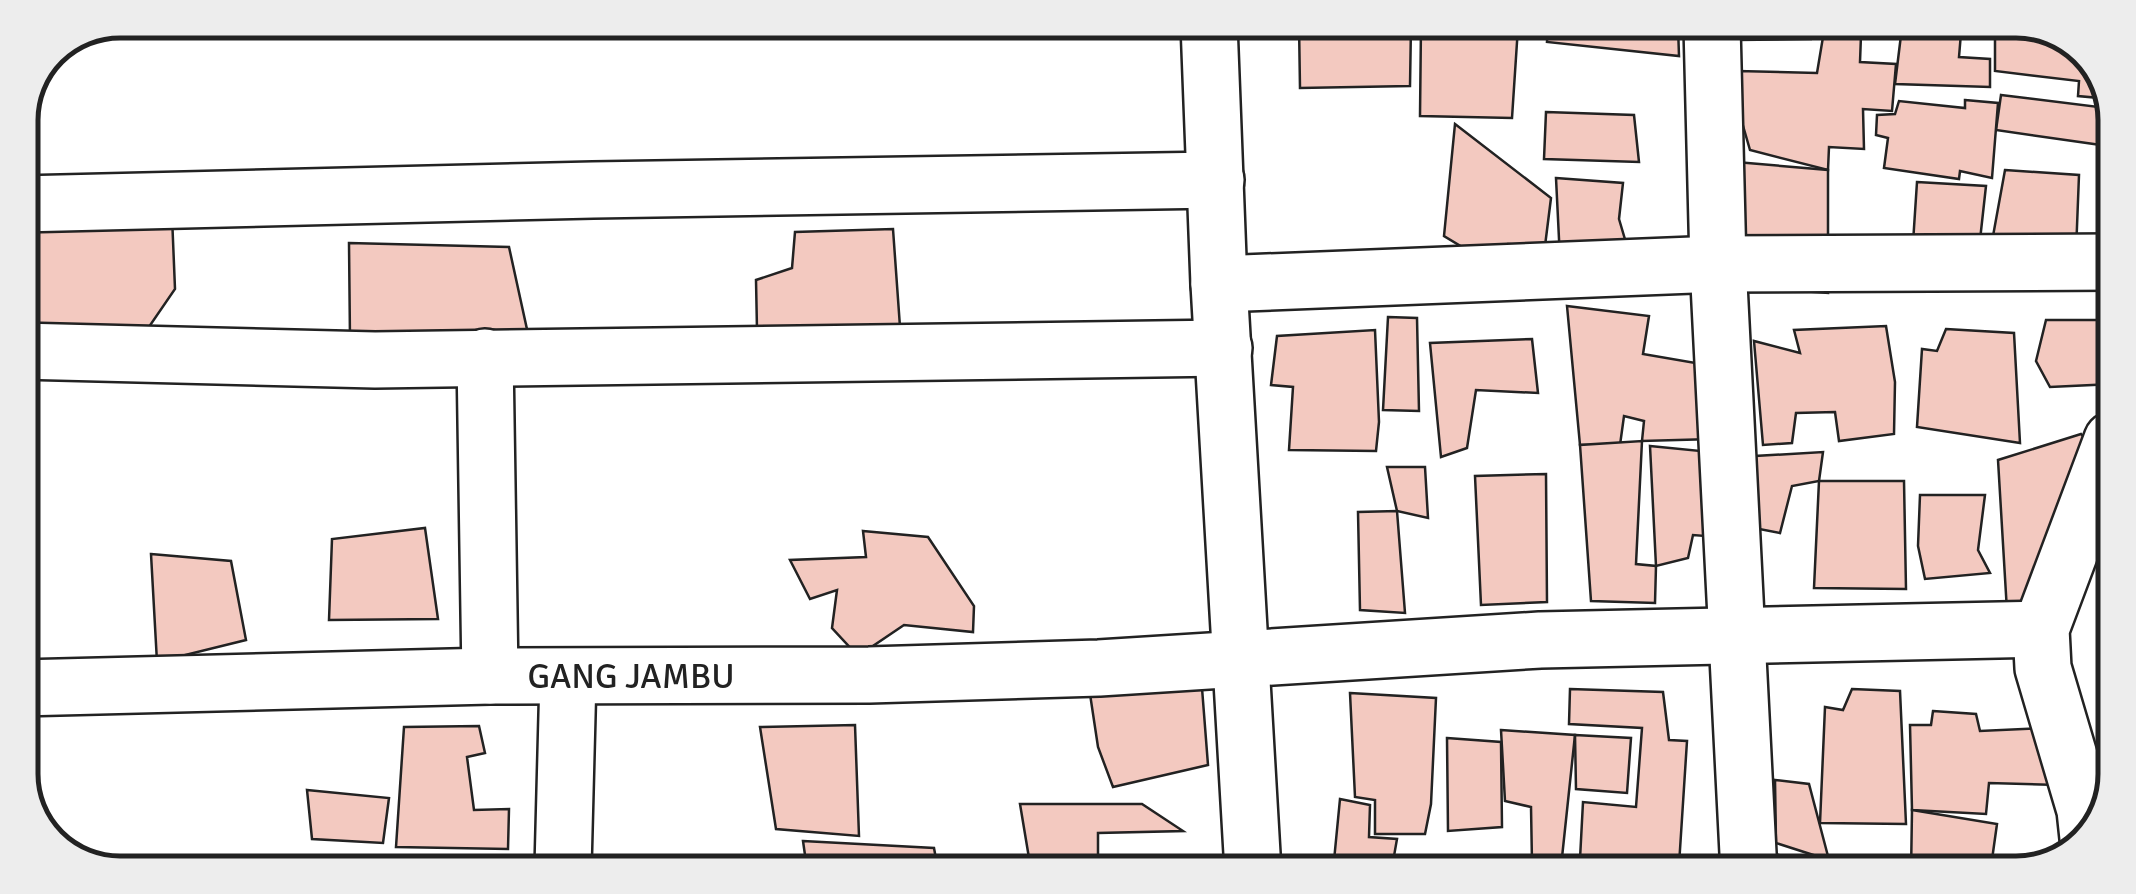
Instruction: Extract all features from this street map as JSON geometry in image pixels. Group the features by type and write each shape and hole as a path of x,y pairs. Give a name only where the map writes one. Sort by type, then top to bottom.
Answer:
{"street":[{"path":"1210,38 1219,284 1252,856"},
{"path":"1712,38 1718,264 1748,856"},
{"path":"38,204 1216,180"},
{"path":"1219,284 1718,264 2098,262"},
{"path":"38,351 375,360 1224,348"},
{"path":"485,357 490,676"},
{"path":"2086,819 2043,668 2040,629 2098,477"},
{"name":"GANG JAMBU","path":"38,688 490,676 907,674 1100,668 1540,640 2040,629"},
{"path":"563,856 568,677"}],"building":[{"path":"1299,38 1411,38 1410,86 1300,88"},
{"path":"1421,38 1517,38 1512,118 1420,116"},
{"path":"1547,38 1678,38 1679,56 1547,42"},
{"path":"1737,38 1811,38 1811,39"},
{"path":"1823,38 1861,38 1860,62 1896,64 1892,111 1863,109 1864,149 1829,147 1828,170 1750,150 1735,98 1738,71 1817,73"},
{"path":"1901,38 1961,38 1959,57 1990,59 1990,87 1895,84"},
{"path":"1995,38 2033,39 2058,48 2071,58 2085,74 2095,98 2078,96 2079,81 1995,71"},
{"path":"2001,95 2097,107 2098,145 1996,130"},
{"path":"1965,100 1998,103 1992,178 1960,171 1959,179 1884,168 1888,138 1876,135 1877,115 1895,114 1899,101 1965,108"},
{"path":"1546,112 1634,115 1639,162 1544,159"},
{"path":"1455,124 1551,198 1545,246 1508,244 1497,268 1444,236"},
{"path":"1736,162 1828,170 1828,293 1755,288 1736,254"},
{"path":"2005,170 2079,175 2076,252 1991,247"},
{"path":"1556,178 1623,183 1619,219 1629,253 1560,259"},
{"path":"1917,182 1986,186 1980,240 1913,243"},
{"path":"132,215 172,216 175,289 140,340 38,339 38,230"},
{"path":"893,229 901,341 757,330 756,280 792,268 795,232"},
{"path":"349,243 509,247 530,343 350,339"},
{"path":"1567,306 1649,316 1643,354 1713,366 1713,439 1642,441 1644,421 1624,416 1620,445 1580,445"},
{"path":"1388,317 1417,318 1419,411 1383,410"},
{"path":"2046,320 2098,320 2098,385 2050,387 2036,361"},
{"path":"1886,326 1895,382 1894,434 1839,441 1835,412 1796,413 1792,443 1763,445 1754,341 1800,353 1794,330"},
{"path":"1946,329 2014,333 2020,443 1917,427 1922,349 1937,351"},
{"path":"1375,330 1379,422 1376,451 1289,450 1293,387 1271,385 1277,336"},
{"path":"1532,339 1538,393 1476,390 1467,448 1441,457 1430,343"},
{"path":"2081,434 2098,453 2098,558 2084,566 2079,602 2007,611 1998,460"},
{"path":"1642,441 1636,564 1656,566 1655,603 1591,601 1580,445"},
{"path":"1650,446 1711,452 1705,536 1693,535 1688,558 1656,566"},
{"path":"1823,452 1819,481 1792,486 1780,533 1749,527 1755,456"},
{"path":"1387,467 1425,467 1428,518 1397,511"},
{"path":"1546,474 1547,602 1481,605 1475,476"},
{"path":"1819,481 1904,481 1906,589 1814,588"},
{"path":"1920,495 1985,495 1978,550 1990,573 1925,579 1918,546"},
{"path":"1397,511 1405,613 1360,610 1358,512"},
{"path":"425,528 438,619 329,620 332,539"},
{"path":"863,531 928,537 974,606 973,632 904,625 858,656 832,628 837,590 810,599 790,560 866,557"},
{"path":"151,554 231,561 246,640 157,662"},
{"path":"1202,688 1208,765 1113,787 1098,747 1090,694"},
{"path":"1570,689 1663,692 1669,740 1687,741 1680,856 1580,856 1583,802 1636,807 1642,728 1569,724"},
{"path":"1852,689 1900,691 1906,824 1820,823 1825,707 1843,710"},
{"path":"1350,693 1436,698 1431,804 1425,834 1375,834 1375,800 1355,797"},
{"path":"1933,711 1976,714 1980,731 2045,728 2057,785 1989,783 1986,814 1912,810 1910,725 1931,725"},
{"path":"855,725 859,836 776,829 760,727"},
{"path":"479,726 485,753 467,757 474,810 509,809 508,849 396,847 404,727"},
{"path":"1501,730 1575,735 1562,856 1532,856 1531,807 1505,801"},
{"path":"1575,735 1631,738 1627,793 1576,789"},
{"path":"1447,738 1501,742 1502,827 1448,831"},
{"path":"1775,780 1809,784 1828,856 1776,843"},
{"path":"307,790 389,798 383,843 312,839"},
{"path":"1340,799 1370,805 1369,837 1397,839 1394,856 1334,856"},
{"path":"1020,804 1142,804 1183,831 1098,833 1098,856 1029,856"},
{"path":"1912,810 1997,824 1993,856 1911,856"},
{"path":"803,841 934,848 935,856 805,856"}]}
